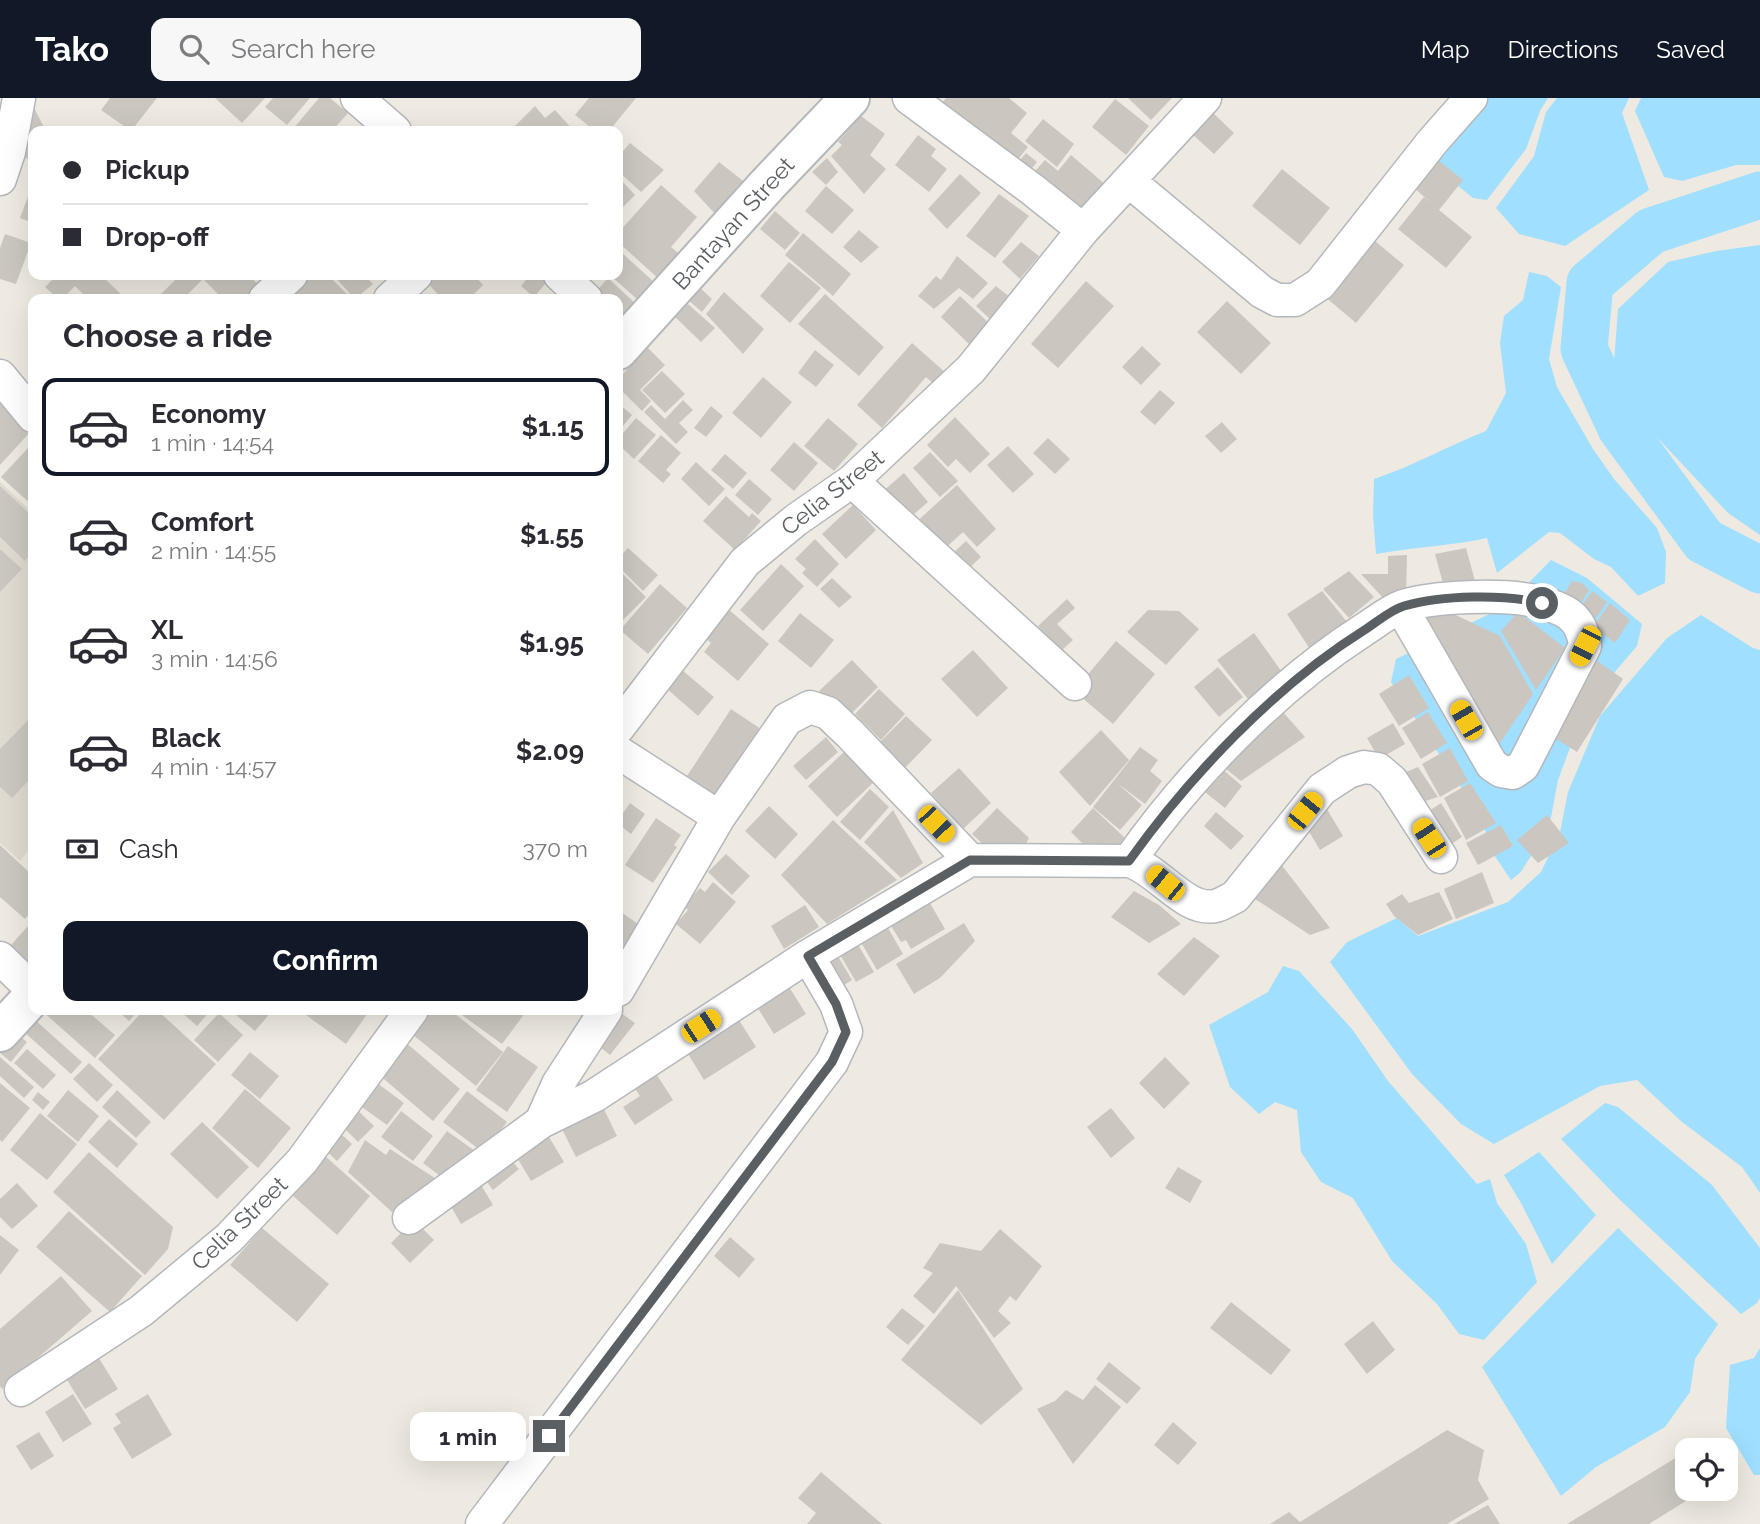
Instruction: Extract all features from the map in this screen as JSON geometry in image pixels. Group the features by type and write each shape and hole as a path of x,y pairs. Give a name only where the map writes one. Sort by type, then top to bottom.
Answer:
{"main road":[{"name":"Bantayan Street","path":"623,337 850,98"},
{"path":"0,1032 28,1001"}],"street":[{"path":"0,179 9,152 19,98"},
{"path":"357,98 389,126"},
{"path":"909,98 1083,230"},
{"name":"Celia Street","path":"623,722 745,562 796,520 852,481 971,369 1083,230 1205,98"},
{"path":"1129,181 1262,292 1277,300 1295,300 1320,284 1433,141 1471,98"},
{"path":"270,294 286,280"},
{"path":"395,294 411,280"},
{"path":"565,280 581,294"},
{"path":"0,376 28,410"},
{"path":"852,481 1075,684"},
{"path":"1129,861 1159,818 1196,776 1256,716 1334,650 1401,607 1444,598 1524,599 1559,607 1575,619 1584,633 1585,646 1523,766 1513,773 1501,771 1492,765 1401,607"},
{"path":"623,981 719,817 787,719 810,707 828,713 850,734 970,860"},
{"path":"623,755 719,817"},
{"path":"408,1218 541,1122 594,1096 808,956 970,860 1129,861 1147,868 1183,897 1201,907 1216,906 1235,897 1322,789 1348,772 1364,767 1378,769 1392,781 1441,857"},
{"path":"482,1524 832,1062 846,1032 836,1004 808,956"},
{"path":"0,957 28,985"},
{"name":"Celia Street","path":"21,1390 141,1311 229,1238 302,1161 408,1015"},
{"path":"541,1122 558,1084 603,1015"}],"shaded area":[{"path":"0,482 28,508 28,851 20,861 0,843"}],"water":[{"path":"1486,98 1548,98 1540,111 1526,149 1487,200 1473,198 1431,164"},
{"path":"1557,98 1629,98 1622,113 1649,190 1565,246 1519,234 1496,208 1534,156 1546,112"},
{"path":"1641,98 1760,98 1760,165 1736,165 1682,181 1664,177 1635,111"},
{"path":"1760,245 1760,535 1728,513 1638,417 1614,363 1618,309 1668,262"},
{"path":"1529,272 1547,276 1561,287 1549,359 1557,387 1614,479 1657,528 1666,552 1665,583 1638,596 1611,567 1594,559 1560,533 1549,532 1497,573 1487,538 1376,554 1374,479 1486,431 1506,393 1500,343 1504,316 1523,300"},
{"path":"1551,560 1587,578 1642,624 1637,646 1596,694 1577,729 1558,780 1549,828 1520,873 1511,880 1494,855 1479,814 1391,682 1396,659 1506,606"},
{"path":"1701,615 1760,650 1760,1193 1742,1167 1682,1122 1637,1080 1600,1086 1494,1144 1461,1124 1412,1074 1330,962 1347,942 1397,918 1418,936 1508,902 1541,872 1560,832 1568,792 1600,716 1667,638"},
{"path":"1283,966 1299,971 1352,1029 1388,1081 1477,1184 1490,1179 1497,1203 1526,1244 1537,1282 1484,1340 1459,1334 1437,1304 1392,1261 1353,1198 1321,1182 1301,1152 1297,1110 1275,1102 1259,1114 1230,1087 1209,1025 1268,992"},
{"path":"1605,1103 1618,1107 1712,1185 1760,1248 1760,1298 1757,1303 1741,1314 1619,1199 1561,1139"},
{"path":"1539,1152 1596,1215 1552,1264 1504,1175"},
{"path":"1618,1228 1718,1324 1695,1359 1690,1392 1665,1427 1596,1467 1561,1496 1482,1367"},
{"path":"1760,1348 1760,1475 1754,1475 1738,1448 1738,1438 1732,1438 1726,1428 1730,1365 1754,1358"}],"building":[{"path":"110,98 157,98 135,126 124,126 101,110"},
{"path":"215,98 265,98 242,123"},
{"path":"273,98 310,98 287,125 265,107"},
{"path":"319,98 330,98 348,113 336,126 296,126"},
{"path":"589,98 636,98 613,126 589,126 575,115"},
{"path":"946,98 1009,98 1027,113 1011,133 1028,147 1010,169 936,110"},
{"path":"1128,98 1172,98 1151,120"},
{"path":"1115,99 1149,126 1126,155 1092,127"},
{"path":"32,104 43,126 28,126 28,159 16,155"},
{"path":"535,106 545,118 555,110 569,126 515,126"},
{"path":"1212,112 1234,133 1214,154 1192,134"},
{"path":"861,116 885,134 870,155 886,169 864,194 831,156 842,145 838,142"},
{"path":"1043,119 1074,144 1057,167 1025,141"},
{"path":"918,135 936,149 931,156 947,169 929,192 895,165"},
{"path":"630,143 664,170 641,192 623,176 623,151"},
{"path":"1026,153 1037,162 1024,178 1013,169"},
{"path":"1071,155 1106,185 1076,221 1027,180 1045,160 1058,171"},
{"path":"1433,156 1463,180 1439,210 1472,237 1446,268 1398,229 1424,197 1433,204 1409,184"},
{"path":"827,158 838,172 826,185 812,172"},
{"path":"719,162 747,184 717,216 694,191"},
{"path":"1282,169 1330,208 1300,245 1252,206"},
{"path":"960,174 981,193 947,229 928,209"},
{"path":"623,182 635,195 623,207"},
{"path":"661,185 697,217 671,247 683,257 661,281 623,247 623,227"},
{"path":"826,186 854,210 832,234 805,211"},
{"path":"999,194 1029,216 995,258 966,236"},
{"path":"28,196 28,221 20,218"},
{"path":"775,211 800,233 785,250 760,229"},
{"path":"859,230 879,247 861,263 843,247"},
{"path":"803,233 851,274 833,296 785,255"},
{"path":"5,234 28,242 28,251 16,284 0,279 0,248"},
{"path":"1370,237 1404,265 1356,323 1323,295"},
{"path":"1021,242 1039,256 1020,279 1002,262"},
{"path":"623,254 654,282 638,300 616,280 623,280"},
{"path":"957,256 988,283 973,299 959,288 934,309 918,296 936,276 941,280"},
{"path":"789,262 821,288 790,323 760,296"},
{"path":"52,280 106,280 121,294 83,294 75,286 67,294 53,294 45,287"},
{"path":"175,280 202,280 188,294 161,294"},
{"path":"204,280 253,280 261,287 253,294 218,294"},
{"path":"301,280 333,280 347,294 286,294"},
{"path":"338,280 369,280 373,284 361,294 350,294"},
{"path":"478,280 483,285 474,294 438,294 426,281"},
{"path":"526,280 548,280 537,294 530,294 521,286"},
{"path":"606,280 610,280 636,304 623,318 623,294 594,294"},
{"path":"1086,281 1114,306 1058,368 1031,344"},
{"path":"698,286 712,299 702,312 687,299"},
{"path":"996,286 1011,298 990,319 976,306"},
{"path":"724,292 764,329 743,354 706,314"},
{"path":"825,294 884,347 859,376 798,324"},
{"path":"960,296 990,324 971,346 941,317"},
{"path":"1227,301 1271,343 1241,374 1197,332"},
{"path":"688,304 715,328 701,342 675,317"},
{"path":"912,343 946,373 935,385 926,377 882,428 857,405"},
{"path":"1142,346 1161,364 1141,385 1122,367"},
{"path":"648,348 665,365 640,390 651,401 642,411 623,392 623,374"},
{"path":"815,350 834,365 816,387 798,373"},
{"path":"662,371 685,394 665,413 642,390"},
{"path":"763,377 792,402 761,438 732,413"},
{"path":"1160,390 1175,403 1155,425 1140,412"},
{"path":"683,400 693,410 679,423 688,432 676,444 644,412 651,405 665,419"},
{"path":"0,402 28,426 28,434 0,465"},
{"path":"711,406 723,416 706,437 694,428"},
{"path":"623,407 632,415 623,426"},
{"path":"955,417 990,454 970,473 956,459 948,467 927,445"},
{"path":"636,418 656,435 634,459 623,449 623,433"},
{"path":"828,418 858,444 834,471 804,446"},
{"path":"1222,422 1237,439 1221,453 1205,436"},
{"path":"661,435 681,453 666,470 671,474 663,483 638,461"},
{"path":"1048,438 1070,459 1055,474 1033,453"},
{"path":"794,442 818,463 794,491 770,470"},
{"path":"1008,446 1034,474 1013,493 987,465"},
{"path":"28,448 28,501 1,477"},
{"path":"930,452 958,481 940,497 913,468"},
{"path":"725,454 747,473 733,489 711,470"},
{"path":"696,462 725,489 709,506 681,479"},
{"path":"904,473 928,502 907,520 882,492"},
{"path":"749,479 772,499 758,515 735,495"},
{"path":"957,485 996,529 977,547 963,532 940,553 914,524"},
{"path":"0,486 28,512 28,557 25,561 0,537"},
{"path":"726,496 749,517 752,513 761,521 735,550 703,521"},
{"path":"853,505 876,530 846,559 822,534"},
{"path":"815,539 839,564 817,587 802,573 806,569 795,559"},
{"path":"966,541 981,557 965,572 950,556"},
{"path":"628,548 658,575 643,591 623,571 623,554"},
{"path":"1466,548 1475,581 1444,587 1435,554"},
{"path":"0,549 22,569 0,592"},
{"path":"1407,555 1406,599 1384,599 1361,574 1388,574 1388,556"},
{"path":"781,564 804,586 763,631 740,610"},
{"path":"1349,571 1374,597 1349,618 1323,589"},
{"path":"623,574 646,597 623,620"},
{"path":"832,578 852,597 839,608 820,589"},
{"path":"1572,581 1582,583 1589,590 1574,614 1558,603"},
{"path":"660,584 687,608 648,654 623,633 623,627"},
{"path":"1322,591 1348,623 1310,649 1287,614"},
{"path":"1592,591 1607,602 1590,627 1574,617"},
{"path":"1067,599 1075,608 1057,624 1073,640 1061,651 1038,626"},
{"path":"1610,603 1630,620 1615,643 1593,627"},
{"path":"728,609 769,644 738,681 704,652 711,643 704,637"},
{"path":"1443,609 1500,636 1533,694 1492,755 1409,616"},
{"path":"1148,610 1179,611 1199,629 1166,665 1127,632"},
{"path":"1518,612 1565,648 1536,690 1501,631"},
{"path":"800,613 834,640 811,668 778,641"},
{"path":"1254,633 1282,672 1248,699 1217,660"},
{"path":"1116,641 1155,674 1113,724 1074,691"},
{"path":"973,650 1008,688 977,717 941,679"},
{"path":"1586,653 1623,679 1577,752 1545,732"},
{"path":"852,660 878,687 846,719 819,691"},
{"path":"1218,667 1243,697 1219,717 1194,687"},
{"path":"682,670 714,697 698,716 666,688"},
{"path":"1409,675 1429,708 1399,726 1379,694"},
{"path":"879,689 905,714 881,740 855,714"},
{"path":"1275,703 1305,737 1241,781 1215,760"},
{"path":"731,709 761,729 716,795 687,776"},
{"path":"1428,712 1447,743 1421,759 1402,728"},
{"path":"906,716 932,740 902,771 876,746"},
{"path":"28,720 28,781 12,798 0,787 0,749"},
{"path":"1393,723 1405,744 1379,759 1367,738"},
{"path":"1101,730 1129,760 1090,806 1059,772"},
{"path":"826,737 838,752 806,780 793,766"},
{"path":"1140,747 1158,760 1150,771 1162,781 1145,804 1117,783 1142,805 1120,830 1093,807"},
{"path":"1450,748 1468,781 1440,797 1422,764"},
{"path":"846,750 875,781 837,817 808,786"},
{"path":"1214,762 1242,786 1225,808 1196,785"},
{"path":"1418,767 1438,797 1410,806 1392,778"},
{"path":"959,768 991,803 963,829 931,793"},
{"path":"1470,783 1496,823 1466,840 1444,798"},
{"path":"870,789 889,807 860,840 840,822"},
{"path":"630,803 645,814 631,834 623,828 623,813"},
{"path":"1441,803 1462,837 1441,851 1420,817"},
{"path":"1324,804 1343,836 1320,850 1301,818"},
{"path":"769,806 798,834 775,859 745,831"},
{"path":"997,808 1029,838 1023,850 985,846 972,834"},
{"path":"1093,808 1125,838 1114,855 1094,855 1071,832"},
{"path":"893,810 923,863 901,878 864,842"},
{"path":"1216,812 1244,836 1231,850 1204,826"},
{"path":"1547,815 1569,843 1538,863 1517,840"},
{"path":"656,818 681,835 674,845 677,847 653,883 625,865"},
{"path":"833,820 897,880 827,924 781,875"},
{"path":"1501,825 1513,846 1478,865 1466,843"},
{"path":"0,845 28,871 28,916 25,919 0,897"},
{"path":"726,854 750,876 732,895 708,872"},
{"path":"1277,859 1330,928 1310,935 1252,897"},
{"path":"1482,872 1494,903 1456,919 1444,889"},
{"path":"713,882 736,902 700,944 676,924 688,910 684,906 700,888 705,892"},
{"path":"1134,891 1159,905 1181,924 1149,943 1111,917"},
{"path":"1439,892 1453,919 1418,935 1394,916 1386,904 1402,894 1409,903"},
{"path":"927,898 945,929 911,949 906,940 901,942 888,921"},
{"path":"805,905 819,927 784,949 771,926"},
{"path":"623,914 638,924 623,946"},
{"path":"884,921 903,954 877,970 858,937"},
{"path":"964,923 975,941 940,978 914,994 896,964"},
{"path":"28,926 28,962 10,946"},
{"path":"853,936 874,972 856,982 835,946"},
{"path":"1194,937 1220,956 1184,996 1157,974"},
{"path":"833,948 852,980 835,991 815,959"},
{"path":"786,982 806,1014 774,1034 754,1002"},
{"path":"25,1011 82,1062 71,1074 14,1023"},
{"path":"623,1014 635,1023 610,1055 591,1040 613,1015"},
{"path":"47,1015 92,1015 115,1035 95,1058"},
{"path":"122,1015 134,1015 129,1021"},
{"path":"139,1015 162,1015 216,1064 164,1120 98,1059"},
{"path":"185,1015 207,1015 197,1026"},
{"path":"217,1015 221,1015 243,1035 218,1062 194,1040"},
{"path":"236,1015 269,1015 255,1031"},
{"path":"306,1015 367,1015 346,1044"},
{"path":"427,1015 456,1015 503,1052 476,1086 412,1034"},
{"path":"462,1015 524,1015 502,1044"},
{"path":"739,1020 756,1047 704,1080 682,1044 707,1041"},
{"path":"12,1030 27,1042 11,1062 0,1053 0,1044"},
{"path":"404,1041 460,1089 433,1121 377,1073"},
{"path":"508,1046 538,1067 507,1112 476,1090"},
{"path":"27,1049 56,1075 43,1089 14,1063"},
{"path":"250,1052 279,1076 260,1099 231,1075"},
{"path":"0,1057 34,1087 24,1098 0,1076"},
{"path":"1165,1057 1190,1083 1164,1109 1139,1083"},
{"path":"89,1063 113,1085 97,1102 73,1079"},
{"path":"653,1069 673,1100 635,1125 623,1107 640,1096 631,1083"},
{"path":"369,1077 404,1103 387,1125 352,1100"},
{"path":"0,1083 30,1108 2,1142 0,1140"},
{"path":"245,1089 291,1128 258,1168 212,1128"},
{"path":"68,1090 99,1116 78,1142 47,1116"},
{"path":"117,1090 151,1122 136,1138 102,1107"},
{"path":"467,1091 507,1122 484,1153 443,1122"},
{"path":"38,1092 50,1102 43,1110 32,1100"},
{"path":"600,1101 617,1136 576,1157 558,1121"},
{"path":"351,1104 374,1126 358,1142 336,1120"},
{"path":"1111,1108 1135,1138 1111,1158 1087,1127"},
{"path":"401,1111 433,1136 413,1161 381,1137"},
{"path":"40,1113 77,1144 47,1180 10,1150"},
{"path":"109,1119 138,1144 117,1168 88,1142"},
{"path":"202,1122 249,1167 217,1199 170,1154"},
{"path":"336,1129 352,1144 337,1161 321,1146"},
{"path":"447,1131 482,1156 444,1179 423,1163"},
{"path":"546,1132 564,1162 531,1181 513,1151"},
{"path":"365,1140 386,1155 390,1149 441,1182 392,1212 348,1172"},
{"path":"316,1148 370,1196 337,1235 282,1186"},
{"path":"89,1152 173,1227 168,1249 145,1275 53,1192"},
{"path":"505,1153 519,1169 493,1190 480,1173"},
{"path":"1178,1167 1202,1181 1190,1203 1165,1188"},
{"path":"477,1178 493,1205 461,1224 445,1196"},
{"path":"17,1183 38,1206 12,1229 0,1217 0,1199"},
{"path":"69,1211 142,1276 110,1312 36,1247"},
{"path":"414,1220 434,1240 410,1263 391,1243"},
{"path":"262,1228 329,1284 297,1322 230,1265"},
{"path":"1000,1229 1042,1266 1016,1301 1010,1296 998,1311 1011,1323 994,1338 956,1286 934,1314 913,1296 933,1273 923,1268 940,1243 981,1251"},
{"path":"0,1235 19,1250 0,1275"},
{"path":"730,1237 755,1259 739,1278 714,1256"},
{"path":"61,1276 92,1311 2,1389 0,1329"},
{"path":"958,1290 1023,1389 981,1425 901,1360"},
{"path":"1231,1302 1291,1350 1271,1375 1210,1328"},
{"path":"902,1308 925,1326 908,1345 886,1327"},
{"path":"1373,1321 1395,1350 1367,1374 1344,1344"},
{"path":"97,1355 118,1389 85,1409 64,1375"},
{"path":"1109,1362 1141,1388 1127,1404 1096,1379"},
{"path":"1095,1385 1121,1407 1073,1464 1037,1409 1055,1401 1066,1390 1083,1400"},
{"path":"73,1394 92,1424 63,1442 45,1412"},
{"path":"148,1394 172,1435 132,1459 113,1428 121,1423 115,1414"},
{"path":"1173,1422 1197,1443 1178,1465 1154,1445"},
{"path":"1447,1430 1484,1450 1478,1480 1489,1499 1447,1524 1270,1524 1289,1512 1300,1522"},
{"path":"39,1432 54,1456 31,1470 16,1446"},
{"path":"1675,1458 1675,1501 1686,1501 1649,1524 1567,1524"},
{"path":"821,1472 882,1524 807,1524 816,1513 798,1498"},
{"path":"1488,1505 1500,1524 1454,1524"}],"waterway":[{"path":"1760,195 1651,231 1590,283 1584,349 1621,428 1704,541 1760,570"}],"route":[{"path":"549,1436 832,1062 846,1032 836,1004 808,956 970,860 1129,861 1159,818 1196,776 1256,716 1334,650 1401,607 1444,598 1524,599 1542,603"}]}
